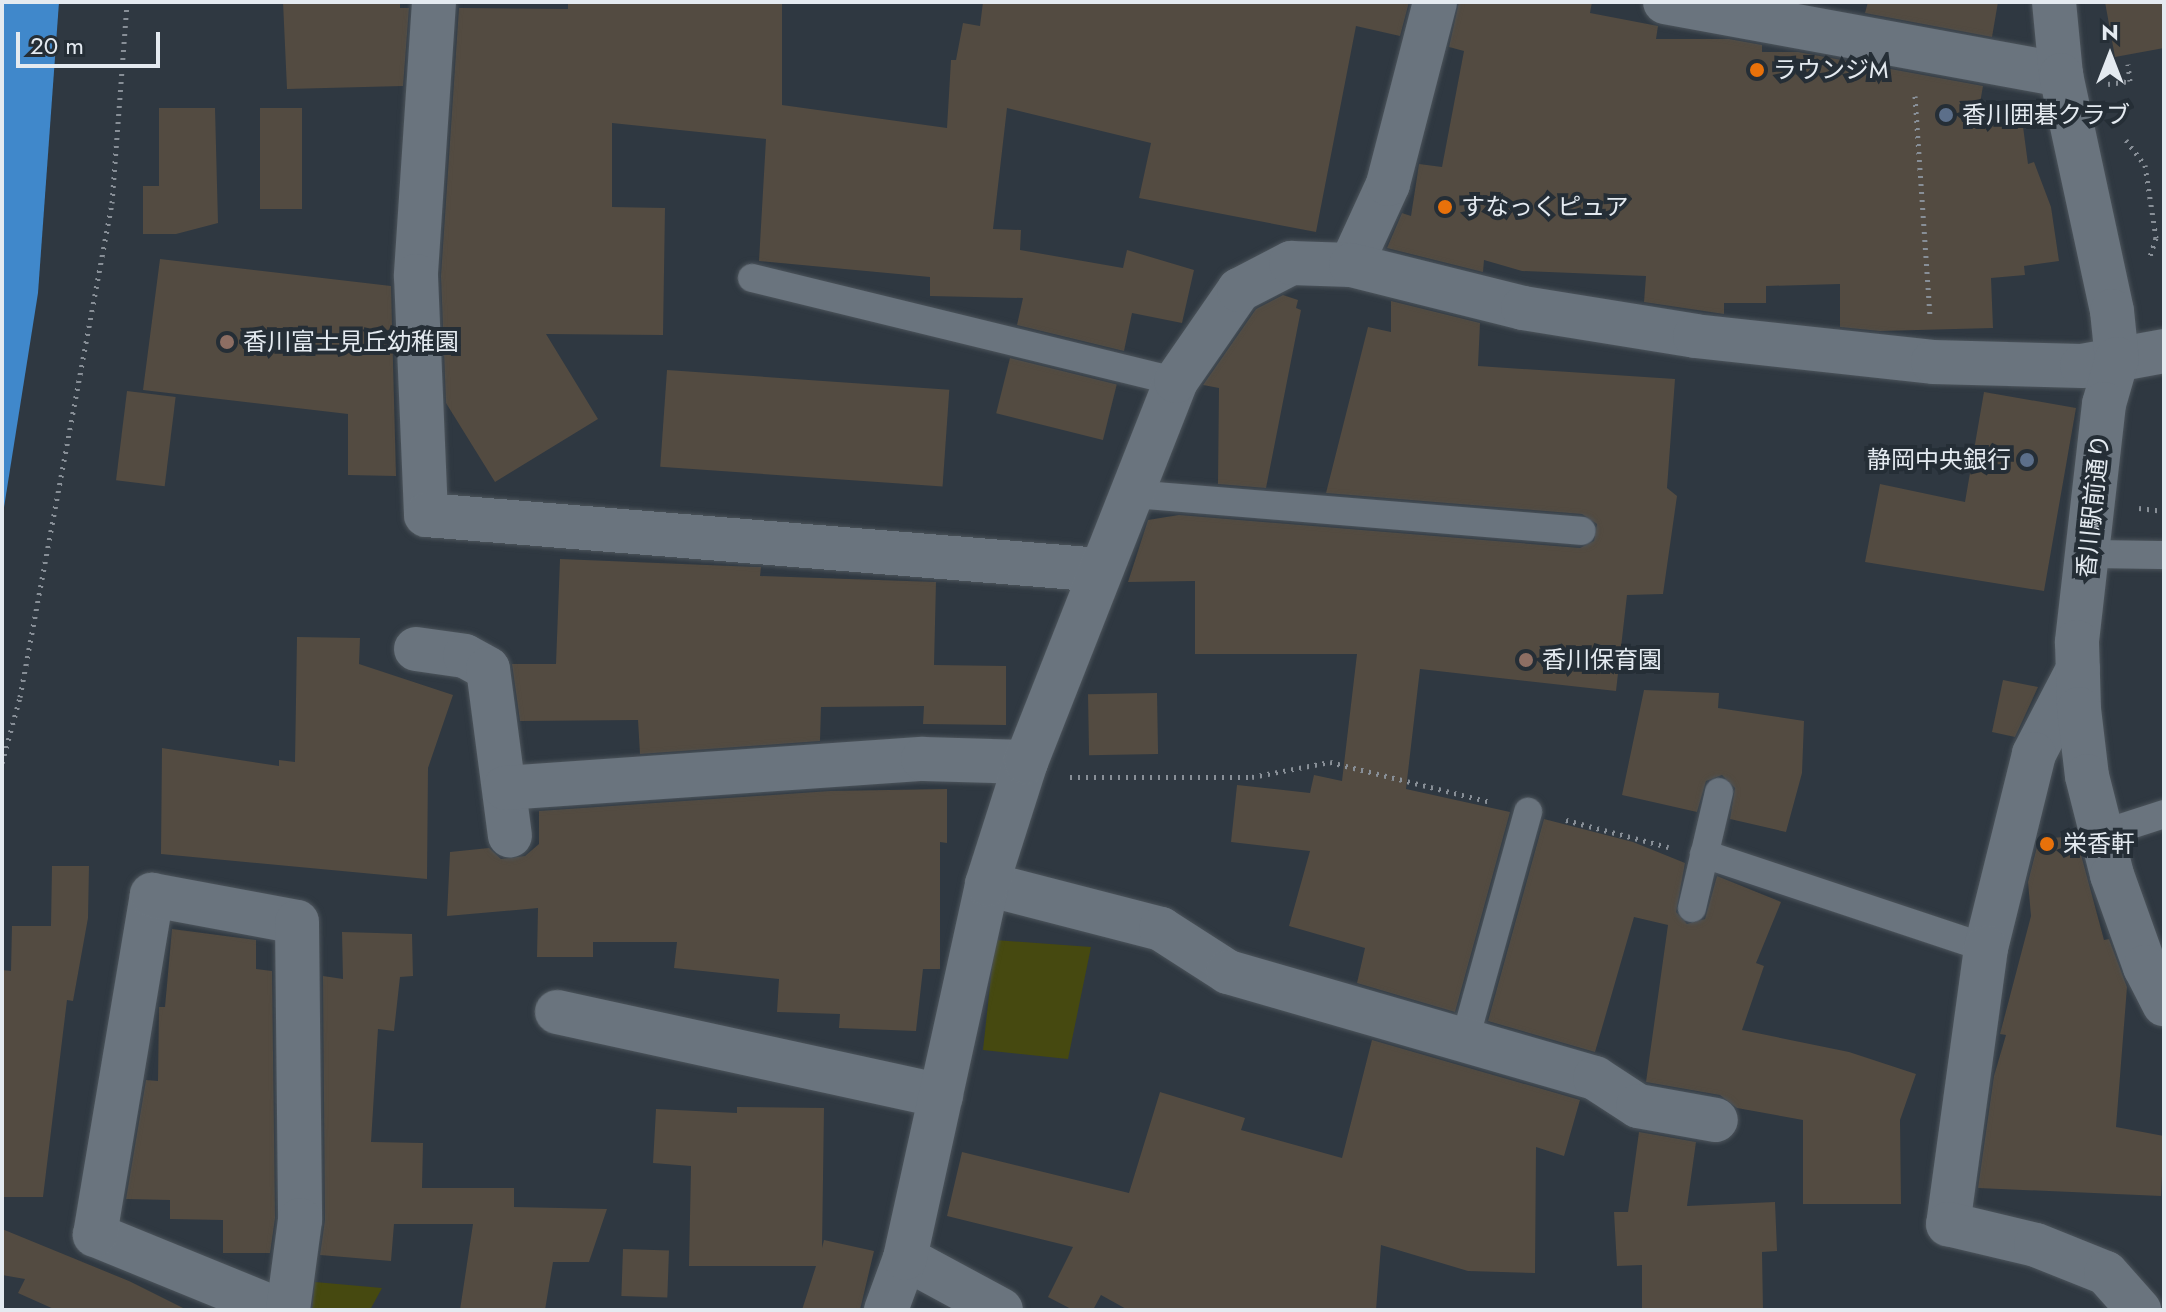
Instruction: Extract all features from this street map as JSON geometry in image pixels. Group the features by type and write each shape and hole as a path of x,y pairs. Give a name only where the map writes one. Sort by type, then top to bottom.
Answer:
{"street":[{"path":"434,2 416,276 426,515 1101,570"},
{"path":"1351,265 1388,184 1435,2"},
{"path":"1665,2 2077,81"},
{"name":"香川駅前通り","path":"2054,2 2077,81 2117,359 2104,404 2078,669 2087,776 2102,834 2145,967 2164,1004"},
{"path":"886,1310 905,1258 987,884 1024,769 1176,381 1239,290 1291,263 1351,265 1523,308 1695,336 1933,362 2082,366 2164,351"},
{"path":"416,649 465,656 488,669 510,836"},
{"path":"2078,669 2034,754 1986,948 1948,1224 2036,1245 2106,1273 2139,1310"},
{"path":"505,788 923,759 1024,769"},
{"path":"987,884 1161,929 1228,972 1464,1043 1595,1078 1638,1106 1716,1120"},
{"path":"279,1310 95,1235 152,895 297,922 300,1220 288,1310"},
{"path":"557,1012 941,1096"},
{"path":"905,1258 1001,1310"}],"lane":[{"path":"752,278 1176,381"},
{"path":"1133,494 1581,531"},
{"path":"2089,554 2164,555"},
{"path":"1692,908 1719,792"},
{"path":"1464,1043 1528,812"},
{"path":"2102,834 2164,814"},
{"path":"1704,854 1986,948"}],"path":[{"path":"2,763 20,697 112,203 127,2"},
{"path":"1910,48 1933,362"},
{"path":"2077,81 2130,81 2128,64"},
{"path":"1024,769 1252,777 1330,762 1704,854"}],"shaded area":[{"path":"995,940 1091,947 1068,1059 983,1050"},
{"path":"315,1282 382,1288 370,1310 312,1310"}],"water":[{"path":"2,2 59,2 38,293 2,520"}],"building":[{"path":"283,2 400,2 400,8 409,8 403,86 287,89"},
{"path":"568,2 782,2 782,105 947,128 951,60 956,60 963,23 980,26 983,2 1409,2 1400,36 1356,26 1316,232 1139,198 1151,143 1007,108 993,229 1021,230 1020,250 1123,268 1127,250 1194,270 1182,323 1132,313 1124,351 1017,325 1023,298 930,296 930,277 759,261 766,139 612,123 612,207 665,208 663,335 546,334 598,419 495,482 446,403 441,276 459,8 568,9"},
{"path":"1459,2 1592,2 1590,13 1658,26 1656,39 1729,39 1762,45 1762,52 1798,52 1983,86 1979,109 2020,104 2028,164 2034,162 2051,207 2059,261 2024,266 2025,275 1991,278 1993,328 1880,331 1840,327 1840,284 1766,286 1766,303 1724,303 1724,314 1644,302 1646,276 1522,271 1484,260 1483,272 1387,248 1402,213 1411,216 1419,164 1442,167 1464,51 1449,47"},
{"path":"1868,2 1998,2 1992,37 1865,13"},
{"path":"2105,2 2164,2 2164,48 2115,57"},
{"path":"159,108 215,108 218,223 176,234 143,234 143,186 159,186"},
{"path":"260,108 302,108 302,209 260,209"},
{"path":"160,259 391,286 396,476 348,475 348,414 143,390"},
{"path":"1283,295 1298,300 1296,308 1301,310 1266,488 1218,484 1219,388 1203,385 1256,309"},
{"path":"1391,301 1480,323 1478,366 1675,379 1667,488 1677,496 1663,594 1627,595 1616,691 1420,669 1406,789 1510,812 1455,1012 1357,983 1365,948 1289,926 1310,851 1231,842 1237,785 1310,793 1314,775 1342,781 1357,654 1195,654 1195,581 1128,582 1148,520 1179,515 1580,548 1594,541 1597,524 1582,514 1326,493 1368,327 1391,332"},
{"path":"1010,358 1117,385 1103,440 996,413"},
{"path":"667,370 949,390 943,487 660,467"},
{"path":"127,391 176,397 165,486 116,480"},
{"path":"1984,392 2076,408 2044,591 1865,562 1880,484 1965,502"},
{"path":"560,559 761,567 760,576 936,582 934,665 1006,666 1006,725 923,724 924,706 821,707 820,741 640,754 638,720 520,721 512,664 556,664"},
{"path":"297,637 360,638 359,664 453,695 428,768 427,879 161,854 162,748 279,766 279,760 295,762"},
{"path":"2003,680 2038,687 2015,737 1992,732"},
{"path":"1644,690 1719,693 1718,708 1804,721 1802,773 1786,832 1730,819 1735,788 1722,775 1706,781 1697,812 1622,795"},
{"path":"1157,693 1158,754 1089,755 1088,694"},
{"path":"947,789 947,843 940,842 940,969 923,969 916,1031 839,1028 840,1014 777,1012 779,979 674,968 677,942 593,942 593,957 537,957 538,908 447,916 450,852 489,848 501,859 525,856 539,844 539,811 830,791"},
{"path":"1544,819 1633,842 1685,863 1676,912 1687,924 1705,919 1717,876 1781,902 1756,963 1764,966 1742,1030 1849,1052 1916,1074 1900,1120 1901,1204 1803,1204 1803,1120 1737,1108 1720,1095 1646,1082 1668,925 1634,917 1595,1052 1488,1021"},
{"path":"2076,836 2104,940 2109,939 2127,987 2116,1127 2164,1136 2161,1196 1978,1188 1994,1076 2006,1035 2000,1034 2031,916 2028,882 2039,839"},
{"path":"52,866 89,866 88,918 73,1001 67,1000 43,1197 2,1197 2,970 11,971 12,926 51,926"},
{"path":"172,929 256,940 256,969 272,971 275,1218 270,1253 223,1253 223,1220 170,1219 170,1200 126,1199 146,1080 158,1081 159,1007 165,1007"},
{"path":"342,932 412,934 413,976 400,977 394,1031 378,1029 371,1142 423,1143 422,1188 514,1188 514,1207 607,1209 589,1262 553,1262 545,1310 460,1310 473,1224 394,1224 391,1261 320,1255 325,1220 323,976 343,979"},
{"path":"1372,1040 1580,1100 1564,1156 1536,1147 1535,1273 1468,1271 1381,1245 1376,1310 1128,1310 1101,1295 1093,1310 1073,1310 1048,1297 1073,1247 947,1216 962,1152 1129,1193 1160,1092 1245,1118 1241,1130 1342,1158"},
{"path":"737,1107 824,1108 822,1248 824,1240 874,1251 860,1310 802,1310 816,1266 689,1266 691,1166 653,1163 656,1109 737,1113"},
{"path":"1639,1132 1696,1142 1687,1206 1775,1202 1777,1251 1762,1252 1763,1310 1642,1310 1642,1265 1617,1266 1614,1212 1628,1212"},
{"path":"2,1229 129,1281 187,1310 56,1310 18,1293 25,1279 2,1275"},
{"path":"623,1249 669,1251 667,1298 621,1296"}],"place":[{"name":"ラウンジM","path":"1757,70"},
{"name":"香川囲碁クラブ","path":"1946,115"},
{"name":"すなっくピュア","path":"1445,207"},
{"name":"香川富士見丘幼稚園","path":"227,342"},
{"name":"静岡中央銀行","path":"2027,460"},
{"name":"香川保育園","path":"1526,660"},
{"name":"栄香軒","path":"2047,844"}]}
